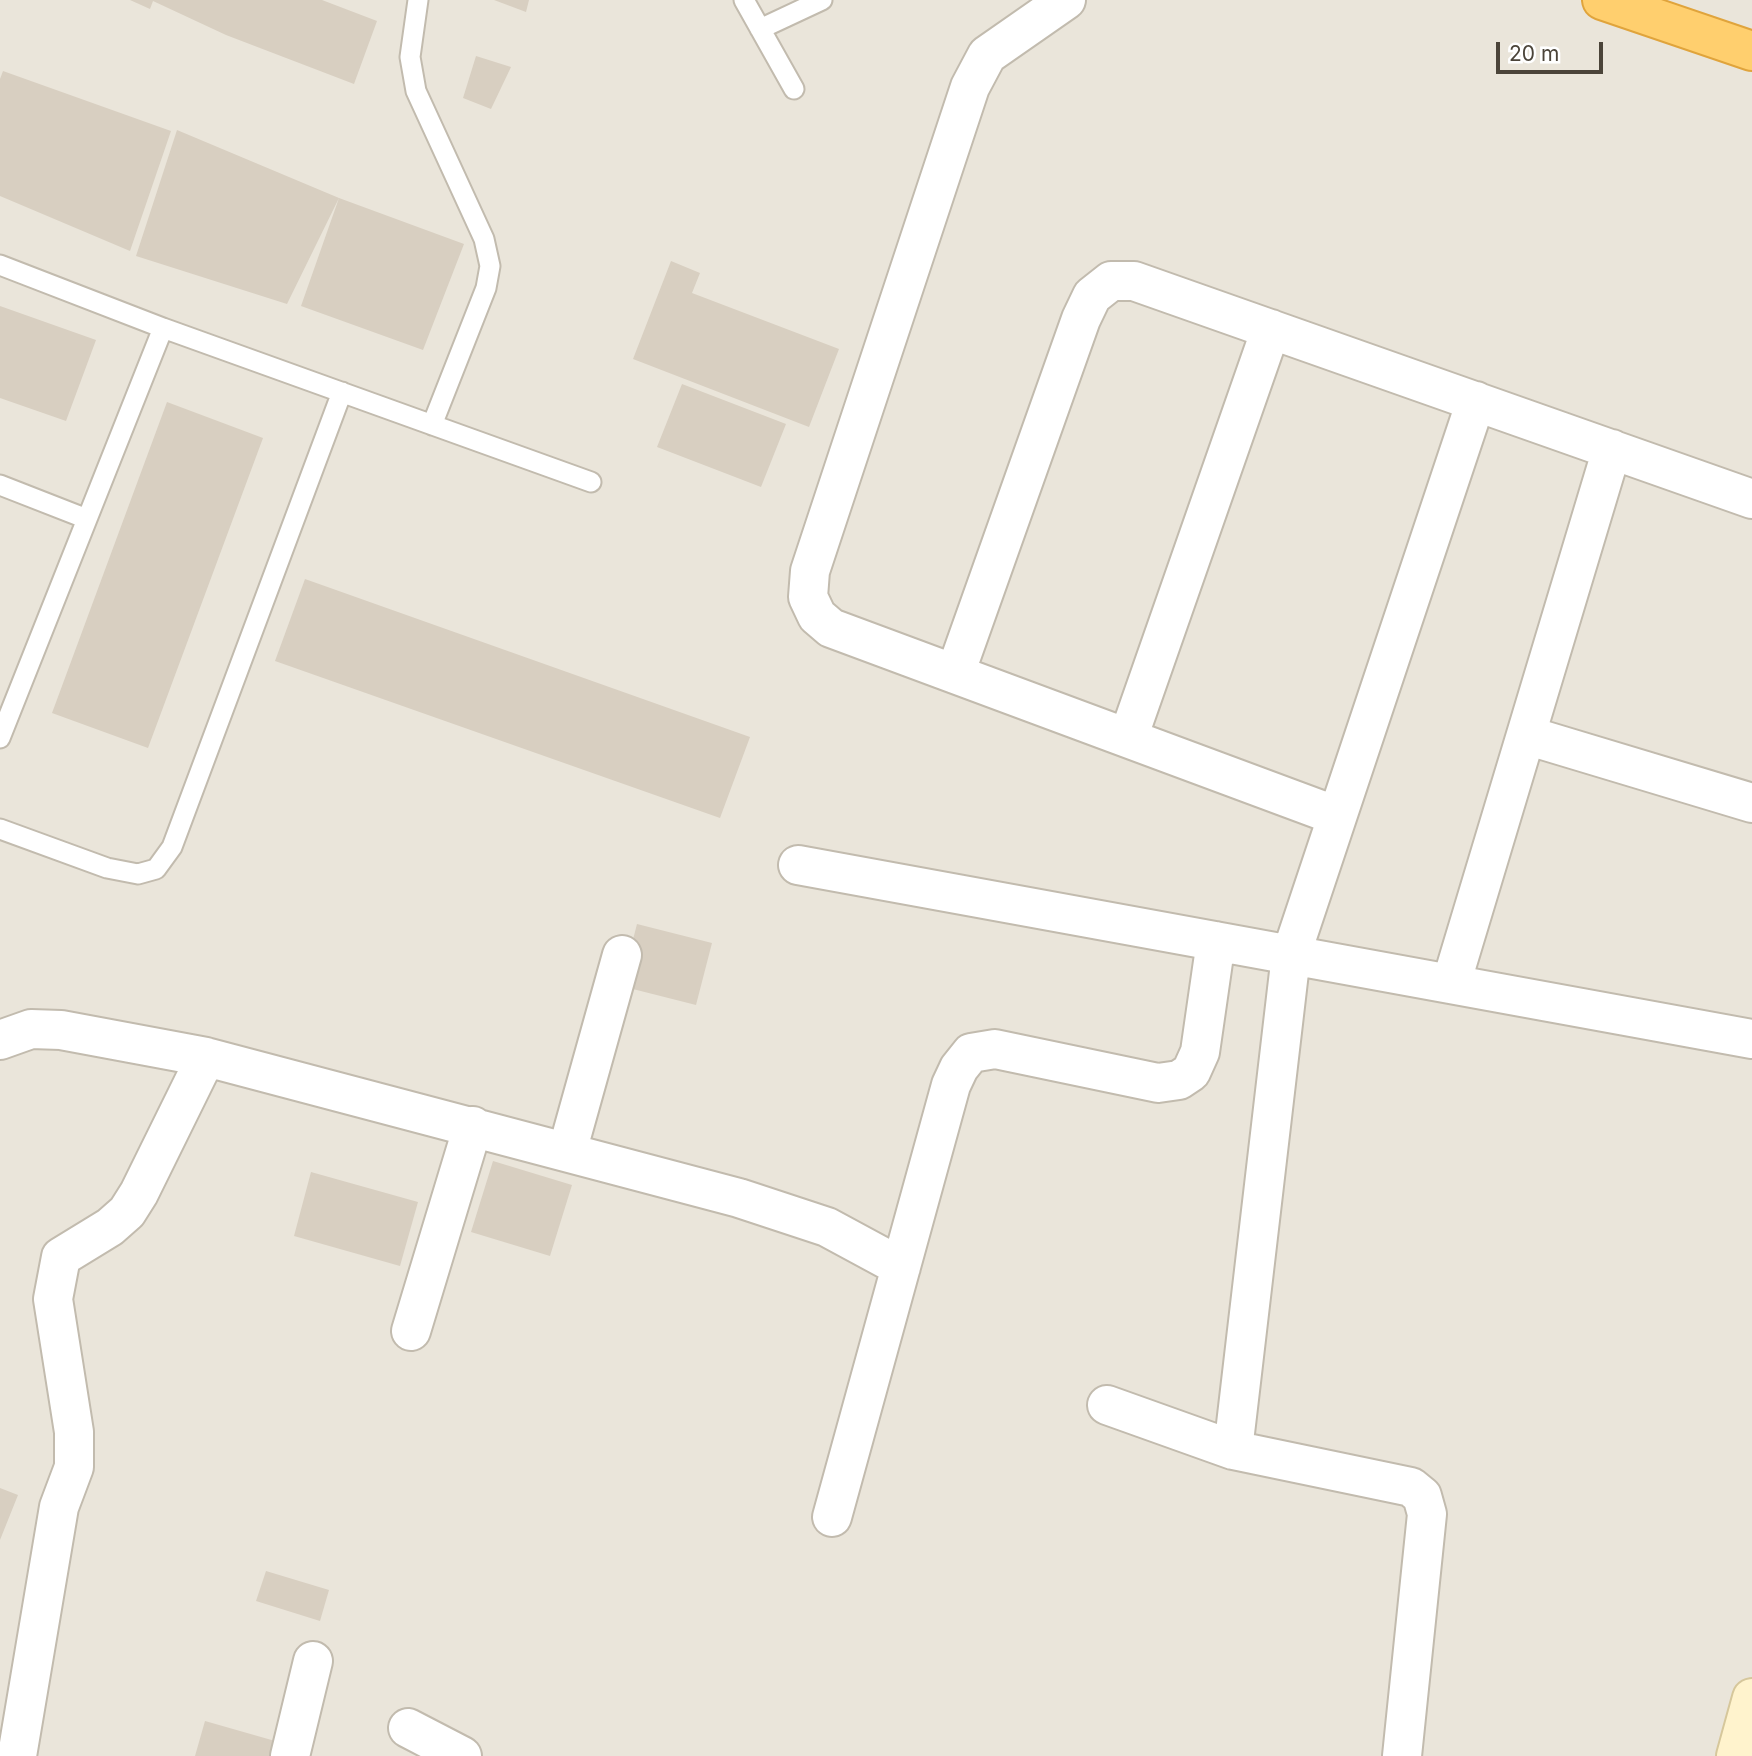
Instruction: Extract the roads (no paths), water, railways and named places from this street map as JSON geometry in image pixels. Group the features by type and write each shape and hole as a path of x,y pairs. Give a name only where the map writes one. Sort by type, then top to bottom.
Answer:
{"highway":[{"path":"1602,0 1752,51"}],"street":[{"path":"1066,0 987,55 970,87 810,571 808,597 817,616 831,628 1337,817"},
{"path":"955,674 1081,319 1092,296 1111,281 1134,281 1752,499"},
{"path":"1128,738 1271,329"},
{"path":"1233,1450 1291,955 1476,401"},
{"path":"1451,984 1612,449"},
{"path":"1526,735 1752,803"},
{"path":"798,865 1752,1039"},
{"path":"832,1517 951,1085 958,1068 971,1053 995,1049 1158,1083 1179,1080 1191,1072 1200,1052 1216,941"},
{"path":"567,1152 622,955"},
{"path":"0,1040 31,1029 61,1030 206,1057 739,1198 827,1227 901,1268"},
{"path":"17,1756 60,1507 74,1466 74,1432 53,1300 61,1257 110,1227 127,1212 206,1057"},
{"path":"411,1331 473,1126"},
{"path":"1107,1405 1233,1450 1410,1487 1422,1496 1427,1514 1402,1756"},
{"path":"290,1756 313,1661"},
{"path":"1736,1756 1752,1698"},
{"path":"408,1728 454,1754"}],"lane":[{"path":"418,0 410,57 416,91 484,239 490,266 486,288 432,425"},
{"path":"744,0 794,89"},
{"path":"760,29 821,0"},
{"path":"0,265 163,328 591,482"},
{"path":"0,738 163,328"},
{"path":"0,829 107,868 138,874 156,869 172,847 342,392"},
{"path":"0,485 87,519"}]}
